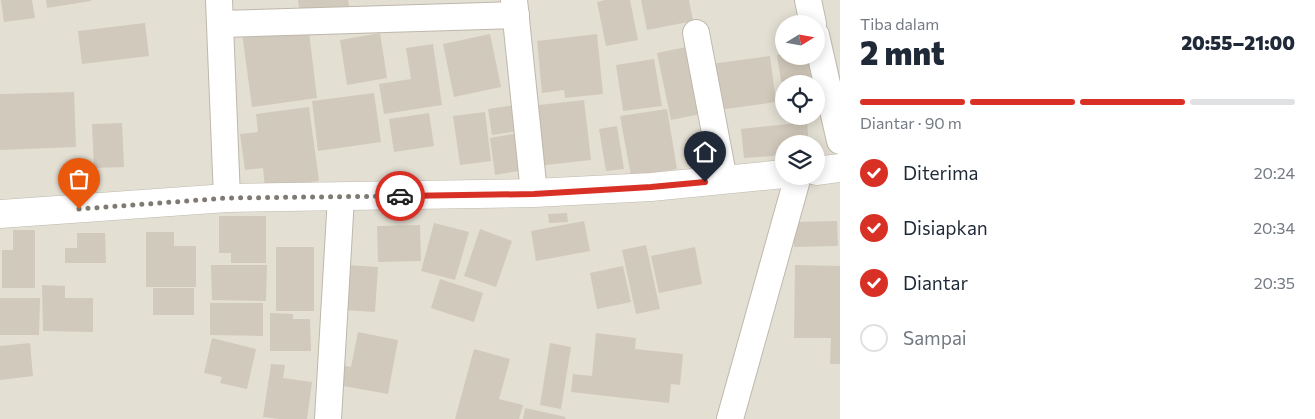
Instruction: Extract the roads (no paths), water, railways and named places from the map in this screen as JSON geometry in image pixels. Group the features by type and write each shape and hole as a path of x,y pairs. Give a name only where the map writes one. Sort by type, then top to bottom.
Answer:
{"street":[{"path":"808,0 812,15"},
{"path":"227,198 220,12 515,8 534,194"},
{"path":"696,33 724,180"},
{"path":"823,65 840,141"},
{"path":"825,170 840,168"},
{"path":"0,214 227,198 534,194 651,187 775,175"},
{"path":"730,419 795,185"},
{"path":"328,419 341,197"}]}
